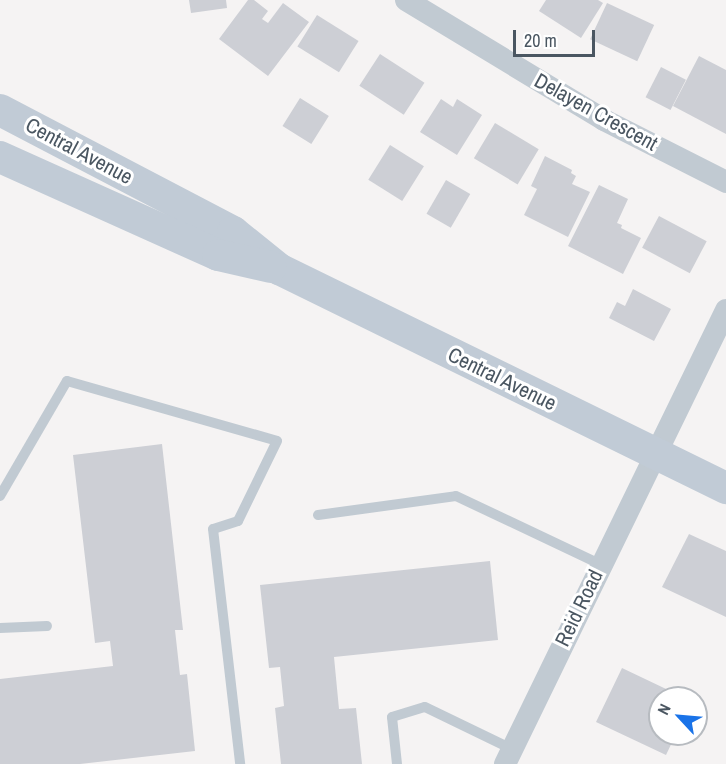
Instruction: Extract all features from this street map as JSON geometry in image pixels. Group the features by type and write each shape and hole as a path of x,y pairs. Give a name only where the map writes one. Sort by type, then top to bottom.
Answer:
{"main road":[{"name":"Central Avenue","path":"0,110 233,232 279,269 726,488"},
{"name":"Central Avenue","path":"0,157 218,255 279,269"}],"street":[{"name":"Delayen Crescent","path":"406,0 604,120 726,182"},
{"name":"Reid Road","path":"508,757 600,564 726,310"}],"lane":[{"path":"0,495 67,381 277,441 238,521 213,529 240,764"},
{"path":"318,515 456,496 600,564"},
{"path":"0,628 47,626"},
{"path":"397,764 392,717 426,707 508,757"}],"building":[{"path":"189,0 226,0 227,8 191,13"},
{"path":"248,0 254,0 268,11 262,19 268,23 283,3 309,22 268,76 219,39"},
{"path":"546,0 598,0 603,3 581,38 539,11"},
{"path":"607,3 654,25 637,61 590,39"},
{"path":"317,15 359,41 339,72 297,46"},
{"path":"380,54 424,83 404,115 359,86"},
{"path":"699,56 726,70 726,134 673,106"},
{"path":"661,67 686,80 671,110 646,97"},
{"path":"300,98 329,116 311,144 283,126"},
{"path":"441,99 453,107 457,99 482,115 457,155 420,132"},
{"path":"495,123 539,149 518,184 474,158"},
{"path":"390,145 424,166 402,201 368,180"},
{"path":"545,156 572,170 571,173 576,176 572,184 590,192 568,237 524,215 537,189 531,186"},
{"path":"446,180 470,194 451,228 426,214"},
{"path":"599,185 628,199 617,223 622,225 621,228 641,238 623,274 568,246"},
{"path":"659,216 707,241 690,273 642,248"},
{"path":"633,289 671,309 654,341 609,318 617,302 625,306"},
{"path":"162,444 183,630 175,630 180,675 187,674 195,751 80,764 0,764 0,679 113,666 110,641 95,643 73,455"},
{"path":"689,534 726,551 726,617 662,587"},
{"path":"490,561 498,640 334,657 339,709 356,708 362,764 281,764 275,708 284,706 280,667 269,668 260,585"},
{"path":"622,668 660,686 648,686 648,746 670,746 666,755 596,722"}]}
